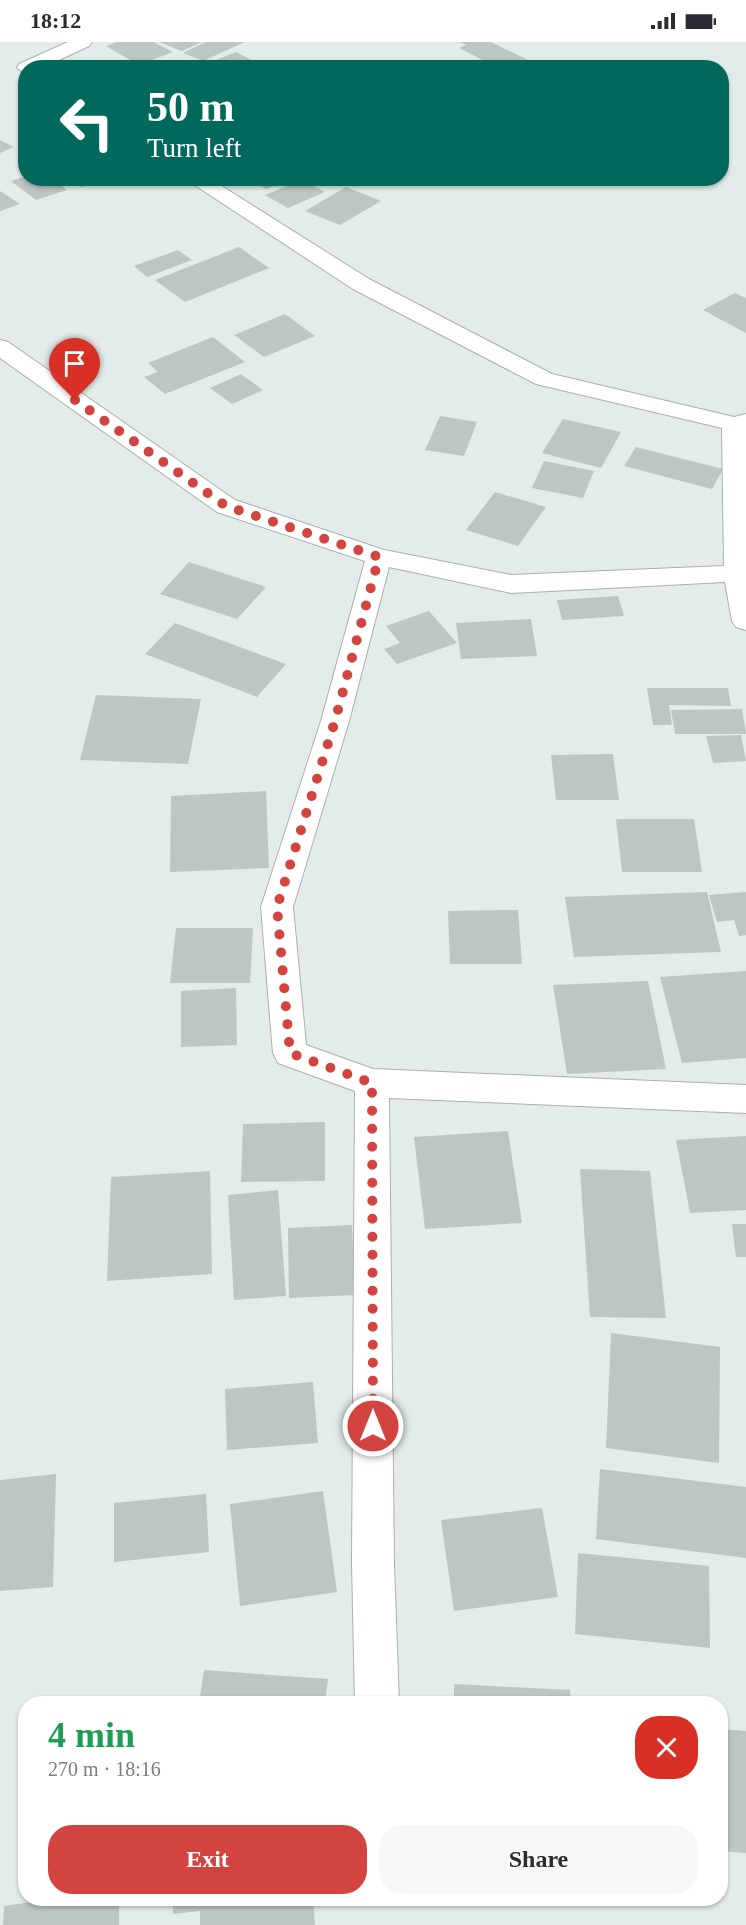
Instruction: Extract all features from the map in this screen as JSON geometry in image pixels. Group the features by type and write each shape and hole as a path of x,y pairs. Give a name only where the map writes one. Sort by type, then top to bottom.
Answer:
{"street":[{"path":"44,60 83,42"},
{"path":"207,186 361,284 544,379 740,422 741,573 746,621"},
{"path":"0,347 226,506 379,557 511,584 741,573"},
{"path":"379,557 335,721 277,907 290,1053 372,1083 746,1099"},
{"path":"372,1083 373,1563 377,1696"}],"building":[{"path":"117,42 154,42 173,52 152,60 130,60 106,46"},
{"path":"159,42 202,42 182,51"},
{"path":"206,42 245,42 205,60 183,53"},
{"path":"460,42 491,42 528,60 482,60 459,48 466,45"},
{"path":"236,52 252,60 216,60"},
{"path":"0,140 14,147 0,153"},
{"path":"18,179 18,186 62,186 67,190 36,200 11,181"},
{"path":"287,186 314,186 325,192 288,208 265,195"},
{"path":"346,187 381,201 340,225 305,211"},
{"path":"0,191 20,204 0,211"},
{"path":"239,247 269,268 185,302 155,280"},
{"path":"178,250 192,260 147,277 134,266"},
{"path":"735,293 746,298 746,333 703,310"},
{"path":"285,314 315,336 264,357 234,335"},
{"path":"213,337 245,362 165,394 144,377 158,372 148,363"},
{"path":"241,374 263,390 232,404 210,388"},
{"path":"440,416 477,422 464,456 425,450"},
{"path":"563,419 621,432 601,468 542,453"},
{"path":"636,447 723,469 712,489 624,466"},
{"path":"544,461 594,471 583,498 532,488"},
{"path":"495,492 546,507 518,546 466,530"},
{"path":"189,562 266,587 237,619 160,594"},
{"path":"618,596 624,616 562,620 557,600"},
{"path":"429,611 457,643 397,664 384,649 400,643 386,626"},
{"path":"531,619 537,656 461,659 456,623"},
{"path":"175,623 286,664 257,697 145,654"},
{"path":"647,688 728,688 731,706 669,705 672,725 653,725"},
{"path":"96,695 201,699 188,764 80,760"},
{"path":"742,709 746,734 675,734 671,710"},
{"path":"741,735 746,761 713,763 706,736"},
{"path":"613,754 619,800 556,800 551,755"},
{"path":"266,791 269,868 170,872 171,796"},
{"path":"616,819 694,819 702,872 622,872"},
{"path":"707,892 721,952 574,957 565,897"},
{"path":"746,892 746,935 739,936 734,920 717,922 709,895"},
{"path":"518,910 522,964 450,964 448,911"},
{"path":"176,928 253,928 250,983 170,983"},
{"path":"746,971 746,1058 682,1063 660,977"},
{"path":"648,981 666,1069 567,1074 553,985"},
{"path":"236,988 237,1045 181,1047 181,991"},
{"path":"325,1122 325,1181 241,1182 243,1124"},
{"path":"508,1131 522,1223 425,1229 414,1137"},
{"path":"746,1136 746,1210 690,1213 676,1140"},
{"path":"580,1169 650,1171 666,1318 590,1317"},
{"path":"210,1171 212,1274 107,1281 111,1177"},
{"path":"278,1190 286,1296 234,1300 228,1195"},
{"path":"732,1224 746,1224 746,1257 736,1257"},
{"path":"352,1225 355,1295 289,1298 288,1228"},
{"path":"611,1333 720,1347 719,1463 606,1448"},
{"path":"313,1382 318,1443 227,1450 225,1389"},
{"path":"600,1469 746,1487 746,1558 596,1539"},
{"path":"56,1474 53,1587 0,1591 0,1480"},
{"path":"323,1491 337,1592 240,1606 230,1504"},
{"path":"206,1494 209,1552 114,1562 114,1503"},
{"path":"542,1508 558,1597 454,1611 441,1520"},
{"path":"578,1553 709,1566 710,1648 575,1634"},
{"path":"204,1670 328,1679 326,1696 200,1696"},
{"path":"454,1684 570,1690 570,1696 454,1696"},
{"path":"728,1730 746,1731 746,1853 728,1852"},
{"path":"18,1904 18,1906 119,1906 119,1925 3,1925 4,1906"},
{"path":"173,1906 314,1906 315,1925 200,1925 200,1911 173,1914"}],"route":[{"path":"75,400 226,506 379,557 335,721 277,907 290,1053 372,1083 373,1426"}]}
